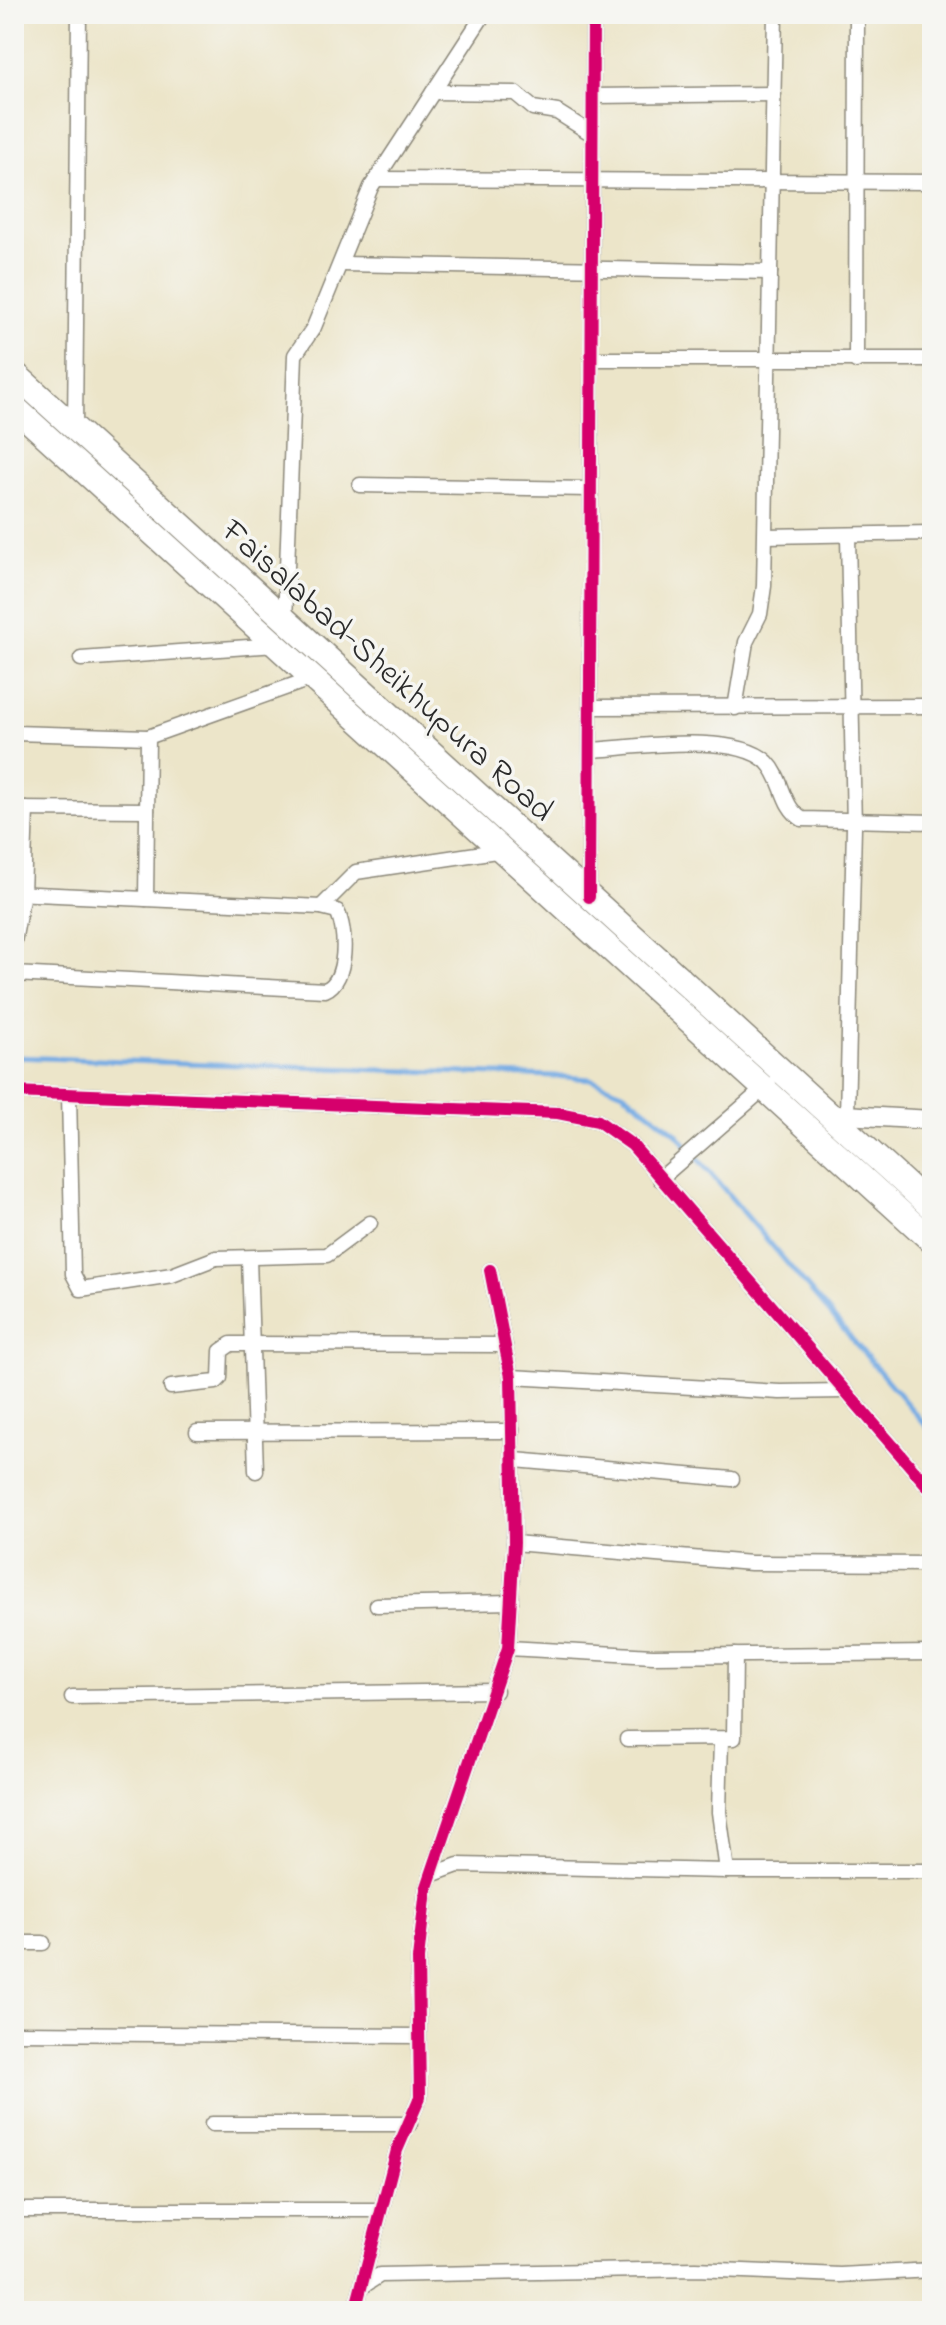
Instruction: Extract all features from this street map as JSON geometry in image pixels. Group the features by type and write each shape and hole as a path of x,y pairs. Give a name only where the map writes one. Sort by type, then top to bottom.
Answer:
{"highway":[{"name":"Faisalabad-Sheikhupura Road","path":"14,373 75,429 281,634 313,678 504,850 772,1081 837,1115 932,1208"},
{"name":"Faisalabad-Sheikhupura Road","path":"14,407 589,897 932,1241"}],"street":[{"path":"75,429 79,14"},
{"path":"81,659 281,634 293,361 309,336 376,179 484,14"},
{"path":"589,897 593,14"},
{"path":"735,708 746,642 763,598 775,14"},
{"path":"856,361 857,14"},
{"path":"433,92 515,93 533,108 557,112 592,134"},
{"path":"593,96 774,94"},
{"path":"376,179 932,182"},
{"path":"341,264 770,272"},
{"path":"591,359 932,359"},
{"path":"360,485 590,489"},
{"path":"766,536 932,533"},
{"path":"848,536 854,822 837,1115 932,1120"},
{"path":"14,733 148,737 313,678"},
{"path":"590,707 932,706"},
{"path":"146,899 148,737"},
{"path":"590,750 714,745 745,751 764,759 774,770 794,814 809,821 932,822"},
{"path":"14,942 20,809 147,810"},
{"path":"321,907 356,872 504,850"},
{"path":"14,974 325,990 335,986 340,978 343,921 337,911 321,907 18,893"},
{"path":"660,1179 772,1081"},
{"path":"14,1092 580,1116 623,1135 932,1491"},
{"path":"69,1094 76,1285 87,1290 172,1275 216,1258 327,1255 370,1223"},
{"path":"249,1258 256,1471"},
{"path":"355,2311 397,2150 420,2097 418,1959 422,1910 508,1648 515,1460 511,1377 490,1270"},
{"path":"171,1387 213,1384 220,1378 222,1348 231,1344 505,1345"},
{"path":"511,1377 780,1392 844,1391"},
{"path":"197,1432 513,1431"},
{"path":"515,1460 732,1479"},
{"path":"514,1543 751,1563 932,1564"},
{"path":"377,1605 511,1602"},
{"path":"508,1648 653,1656 932,1653"},
{"path":"627,1739 721,1739 736,1734 735,1655"},
{"path":"72,1697 496,1691"},
{"path":"721,1739 719,1812 727,1871"},
{"path":"431,1875 458,1865 727,1871 932,1871"},
{"path":"14,1943 43,1943"},
{"path":"14,2033 418,2036"},
{"path":"212,2124 410,2124"},
{"path":"14,2210 379,2210"},
{"path":"363,2286 380,2275 696,2269 840,2275 932,2270"}],"waterway":[{"path":"14,1057 554,1076 590,1079 623,1092 676,1133 932,1433"}],"cycle path":[{"path":"589,897 593,14"},
{"path":"14,1092 558,1113 598,1121 632,1145 932,1491"},
{"path":"355,2311 397,2150 420,2097 418,1959 426,1890 508,1648 514,1543 511,1377 490,1270"}]}
